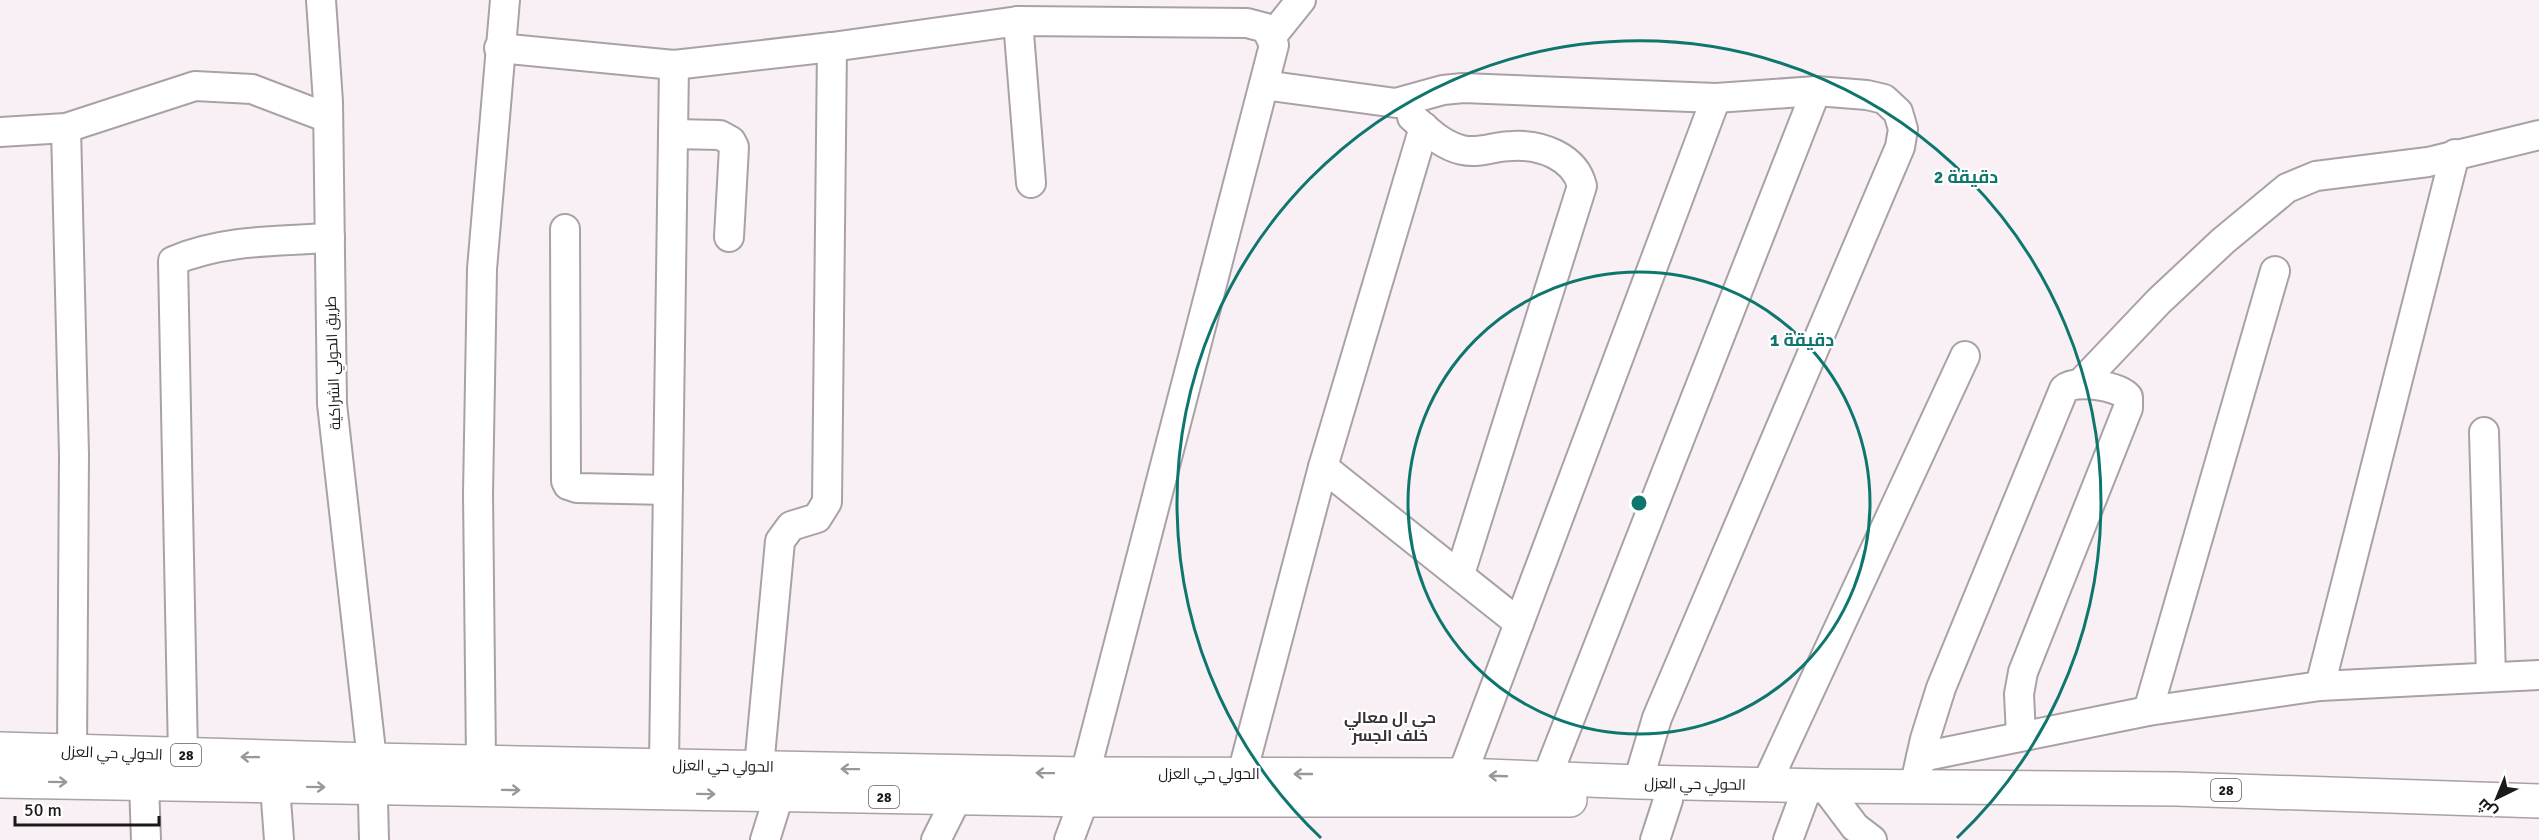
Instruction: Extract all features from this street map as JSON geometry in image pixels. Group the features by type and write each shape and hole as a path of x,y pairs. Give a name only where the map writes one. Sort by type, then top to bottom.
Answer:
{"highway":[{"name":"الحولي حي العزل","path":"0,748 183,755 373,774 779,795 957,798 1242,774 1462,775 1766,785"},
{"name":"الحولي حي العزل","path":"0,781 276,786 481,760 759,767 1084,787 1668,800 1740,795 1766,785"},
{"name":"28","path":"1766,785 2177,789 2539,801"}],"street":[{"name":"طريق الحولي الشراكية","path":"321,0 328,118 332,404 373,774 374,840"},
{"path":"481,760 479,365 482,270 505,0"},
{"path":"1272,36 1301,0"},
{"path":"500,48 674,65 832,47 1018,21 1247,22 1266,28 1272,36 1274,45 1264,85 1069,840"},
{"path":"1018,21 1032,183"},
{"path":"759,767 780,541 791,526 817,518 827,502 832,47"},
{"path":"664,764 674,65"},
{"path":"1264,85 1396,103 1443,90 1463,88 1716,98 1816,91 1884,99 1898,111 1903,129 1900,147 1657,718 1638,782"},
{"path":"0,132 66,128 195,86 252,89 328,118"},
{"path":"1547,777 1816,91"},
{"path":"1462,775 1716,98"},
{"path":"1396,103 1444,143 1463,150 1486,151 1513,146 1542,150 1570,163 1579,174 1582,186 1460,574"},
{"path":"1242,774 1323,467 1424,127"},
{"path":"66,128 74,454 72,751"},
{"path":"673,134 720,135 731,141 734,147 729,237"},
{"path":"2080,383 2158,301 2223,241 2288,188 2316,176 2428,162 2539,135"},
{"path":"2319,686 2455,154"},
{"path":"565,229 566,481 568,485 577,488 668,490"},
{"path":"183,755 173,261 188,254 247,242 330,238"},
{"path":"2148,711 2274,271"},
{"path":"1766,785 1965,356"},
{"path":"1914,788 1941,688 2062,395 2068,385 2080,383 2125,392 2130,402 2026,662 2019,694 2021,735"},
{"path":"2484,432 2491,676"},
{"path":"1323,467 1519,623"},
{"path":"1921,756 2148,711 2319,686 2539,675"},
{"path":"144,783 146,840"},
{"path":"276,786 279,840"},
{"path":"1788,840 1816,786 1872,840"},
{"path":"765,840 779,795"},
{"path":"936,840 957,798"},
{"path":"1655,840 1668,800"}],"district":[{"name":"حي ال معالي خلف الجسر","path":"1390,726"}]}
